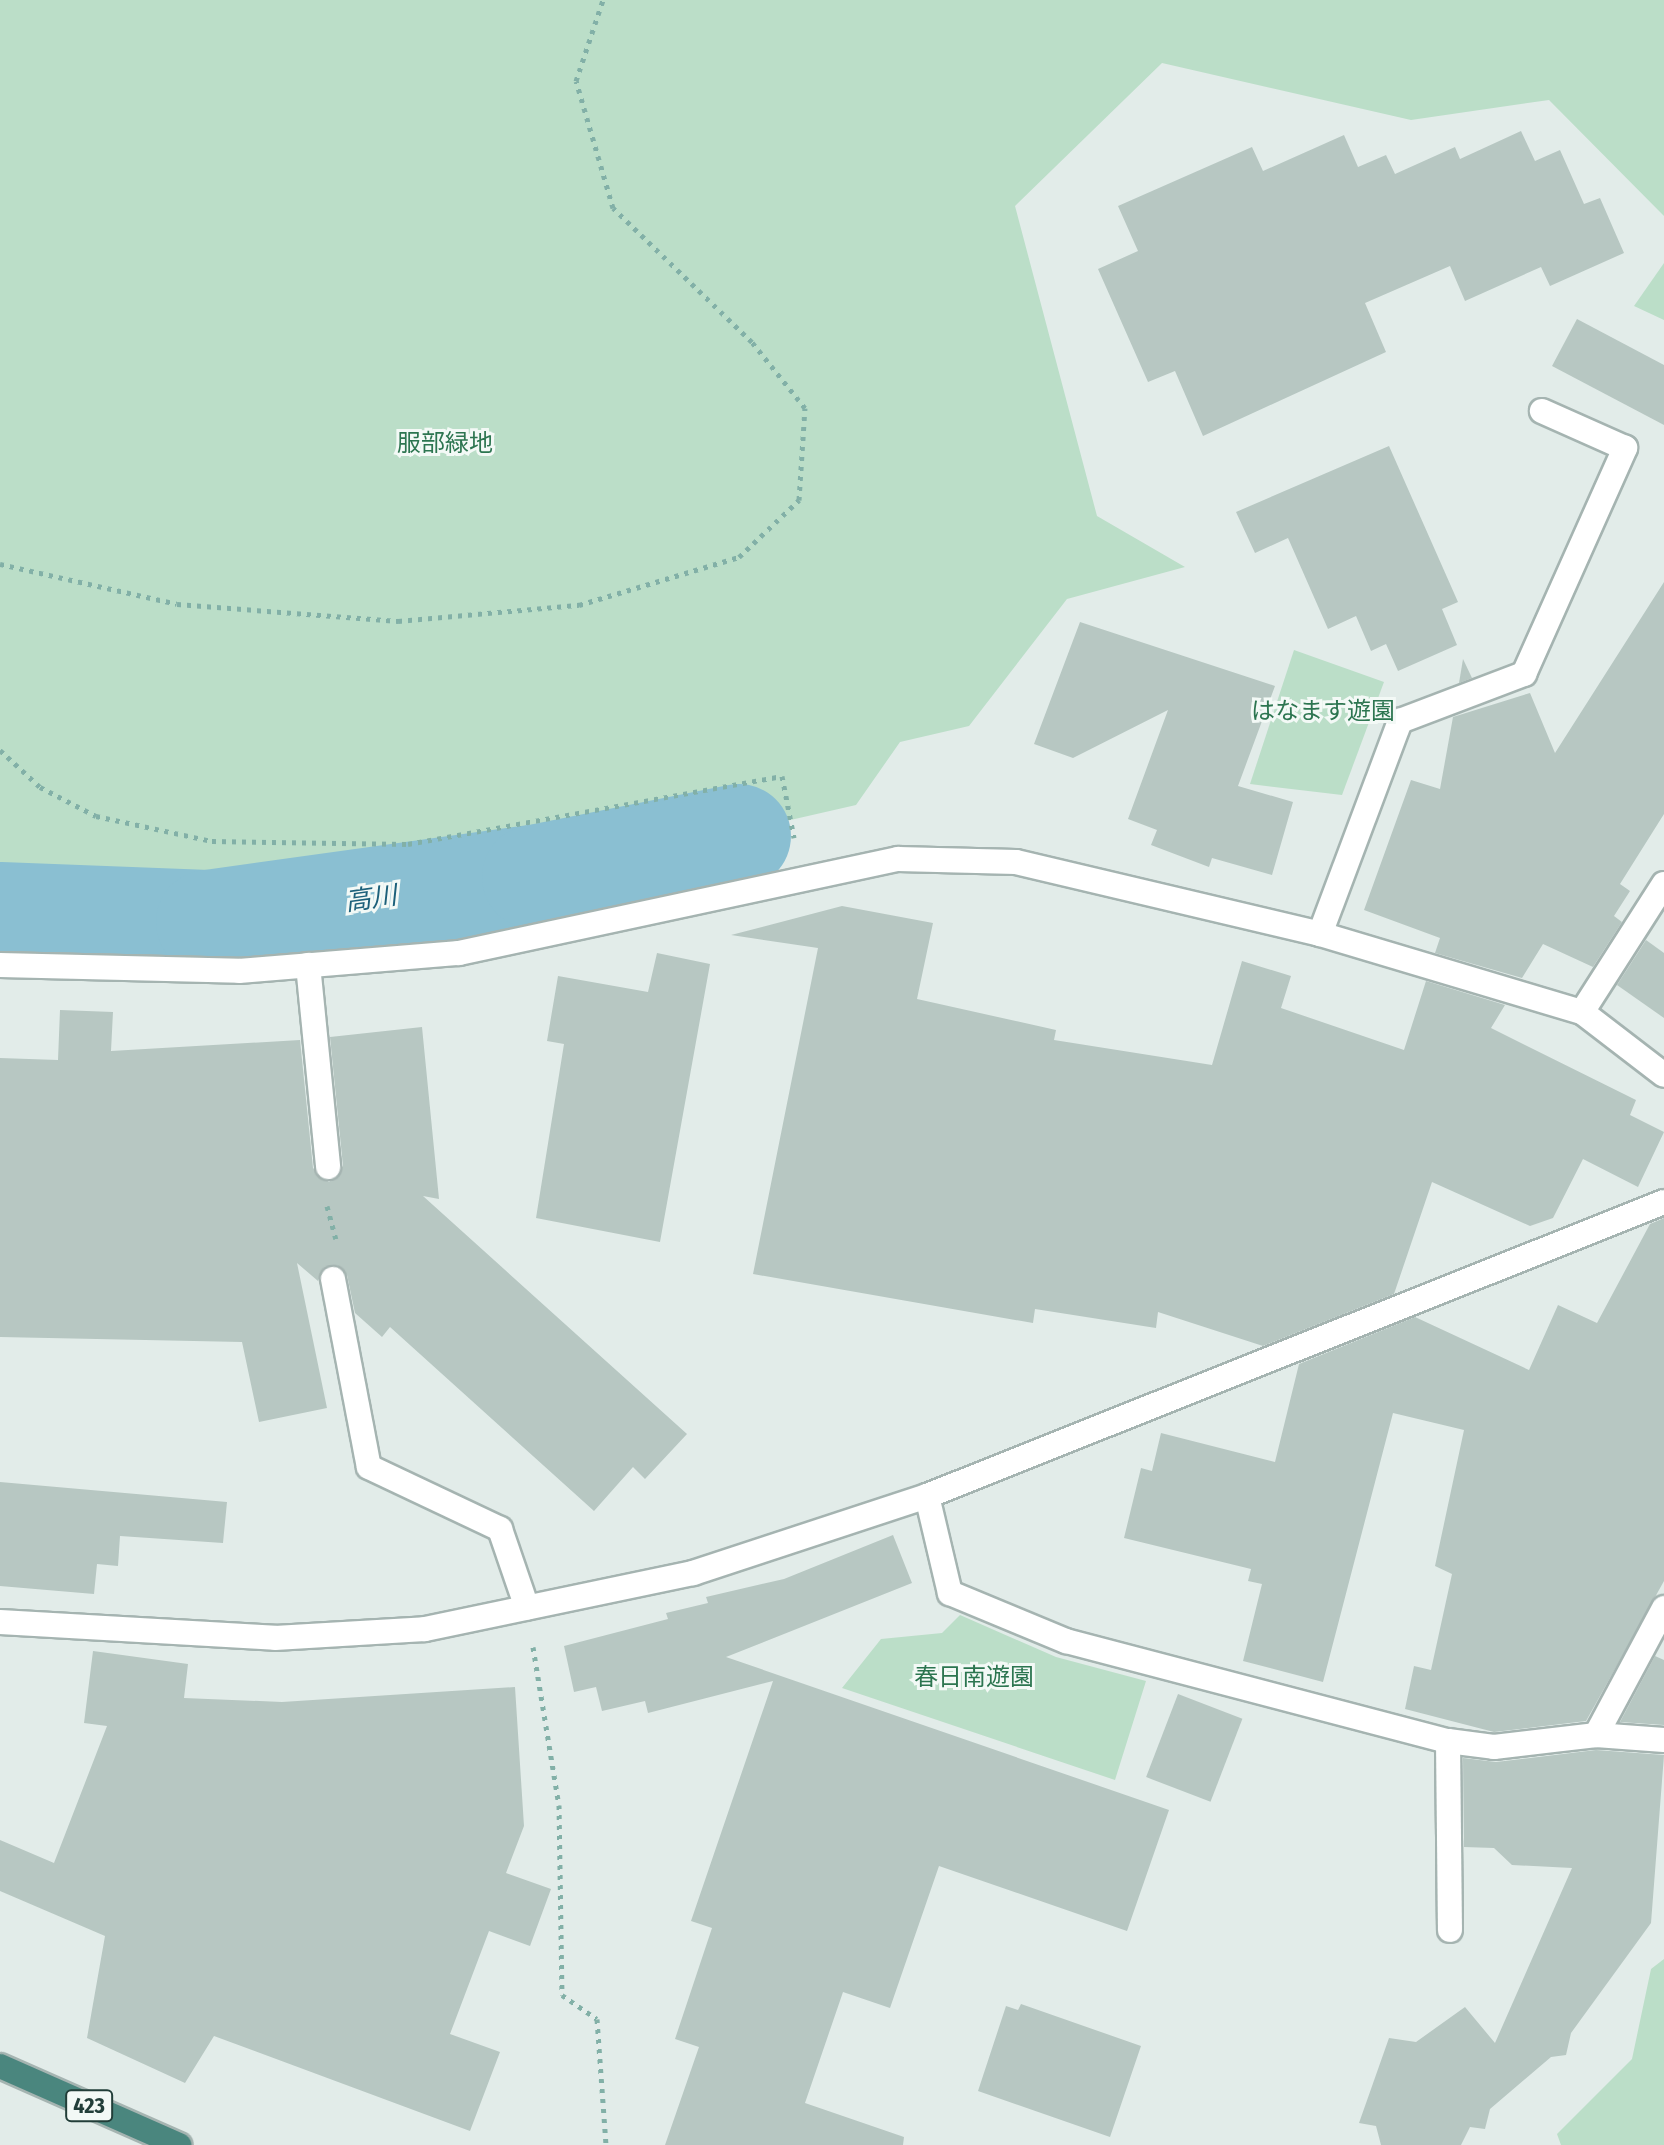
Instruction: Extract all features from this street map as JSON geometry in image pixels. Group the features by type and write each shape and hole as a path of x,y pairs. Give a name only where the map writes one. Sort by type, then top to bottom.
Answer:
{"highway":[{"name":"423","path":"0,2066 179,2145"}],"street":[{"path":"1320,934 1400,721 1524,674 1625,448 1542,411"},
{"path":"0,965 239,971 459,953 898,859 1016,862 1320,934 1582,1012 1664,1075"},
{"path":"1582,1012 1664,884"},
{"path":"308,965 328,1167"},
{"path":"0,1622 275,1638 425,1629 693,1573 927,1496 1664,1202"},
{"path":"333,1279 369,1467 500,1529 527,1608"},
{"path":"927,1496 950,1593 1066,1641 1448,1741 1494,1747 1596,1735 1664,1740"},
{"path":"1596,1735 1664,1608"},
{"path":"1448,1741 1450,1930"}],"path":[{"path":"0,564 177,604 398,621 579,605 739,557 799,500 805,408 752,342 613,208 576,81 603,0"},
{"path":"0,750 40,787 96,816 212,841 308,846 408,844 782,776 796,849"},
{"path":"328,1167 321,1183 341,1257 333,1279"},
{"path":"527,1608 559,1805 562,1995 597,2019 606,2145"}],"green space":[{"name":"服部緑地","path":"0,0 1664,0 1664,216 1549,100 1411,120 1162,63 1015,206 1097,516 1185,567 1067,599 969,726 900,742 856,805 236,946 0,931"},
{"path":"1664,263 1664,320 1634,306"},
{"name":"はなます遊園","path":"1294,650 1384,682 1342,795 1250,784"},
{"name":"春日南遊園","path":"960,1615 1056,1657 1146,1681 1115,1780 842,1688 881,1639 942,1633"},
{"path":"1664,1959 1664,2145 1561,2145 1557,2134 1632,2059 1651,1969"}],"building":[{"path":"1521,131 1535,161 1560,150 1584,204 1600,198 1624,253 1550,286 1541,267 1465,301 1450,266 1365,303 1386,352 1203,436 1175,371 1148,382 1098,269 1138,251 1118,206 1252,147 1263,171 1344,135 1358,167 1386,155 1395,174 1455,147 1460,159"},
{"path":"1577,319 1664,365 1664,425 1552,366"},
{"path":"1389,446 1458,602 1442,609 1457,645 1398,671 1386,644 1371,651 1356,616 1328,629 1288,538 1255,553 1236,512"},
{"path":"1664,582 1664,814 1620,884 1630,891 1614,916 1622,922 1593,967 1543,944 1522,978 1435,953 1440,938 1364,910 1411,780 1440,789 1453,717 1530,693 1555,753"},
{"path":"1080,622 1275,686 1238,786 1293,802 1272,875 1212,858 1209,867 1151,845 1157,830 1128,819 1168,710 1073,758 1034,744"},
{"path":"1463,659 1472,678 1459,683"},
{"path":"842,906 933,923 917,999 1056,1030 1054,1040 1212,1065 1242,961 1291,976 1281,1008 1404,1050 1426,981 1505,1005 1491,1028 1636,1100 1630,1115 1664,1132 1638,1187 1583,1159 1553,1218 1530,1226 1432,1182 1394,1294 1263,1346 1158,1312 1156,1328 1035,1309 1033,1323 753,1274 818,948 731,935"},
{"path":"1646,940 1664,953 1664,1018 1617,985"},
{"path":"657,953 710,964 660,1242 536,1218 564,1044 547,1041 558,976 648,992"},
{"path":"60,1010 113,1012 111,1051 300,1040 313,1168 329,1182 343,1166 330,1037 422,1027 439,1199 423,1196 687,1434 645,1479 633,1467 594,1511 390,1327 382,1337 355,1313 347,1275 337,1265 324,1267 318,1281 297,1263 327,1408 259,1422 242,1342 0,1337 0,1058 58,1060"},
{"path":"1664,1218 1664,1581 1586,1721 1494,1732 1405,1709 1414,1666 1431,1670 1452,1574 1435,1566 1464,1430 1393,1413 1323,1682 1243,1661 1262,1584 1248,1581 1251,1569 1124,1538 1141,1468 1152,1471 1161,1433 1275,1462 1299,1364 1415,1317 1529,1370 1558,1305 1597,1323 1650,1224"},
{"path":"0,1482 227,1502 223,1543 120,1536 118,1566 97,1564 94,1594 0,1586"},
{"path":"893,1535 912,1583 726,1657 1169,1810 1127,1931 939,1866 890,2008 843,1992 805,2103 904,2137 903,2145 665,2145 699,2047 675,2039 712,1928 691,1921 773,1681 648,1713 645,1701 602,1711 596,1687 574,1692 564,1646 668,1619 666,1613 708,1603 706,1597 784,1579"},
{"path":"93,1651 188,1664 184,1698 282,1702 515,1687 524,1826 506,1873 551,1889 530,1946 489,1931 450,2034 500,2052 470,2131 214,2036 185,2083 87,2038 105,1936 0,1891 0,1840 54,1863 107,1726 84,1723"},
{"path":"1655,1656 1664,1660 1664,1725 1620,1722"},
{"path":"1178,1694 1242,1719 1211,1802 1146,1777"},
{"path":"1596,1750 1664,1755 1651,1923 1571,2033 1566,2055 1551,2057 1490,2109 1485,2129 1470,2127 1461,2145 1381,2145 1376,2126 1359,2123 1389,2038 1416,2042 1465,2007 1495,2043 1572,1868 1512,1865 1494,1848 1464,1847 1463,1758 1496,1762"},
{"path":"1021,2004 1141,2046 1110,2137 978,2091 1006,2006 1018,2010"}],"waterway":[{"name":"高川","path":"0,914 208,922 534,877 739,836"}]}
